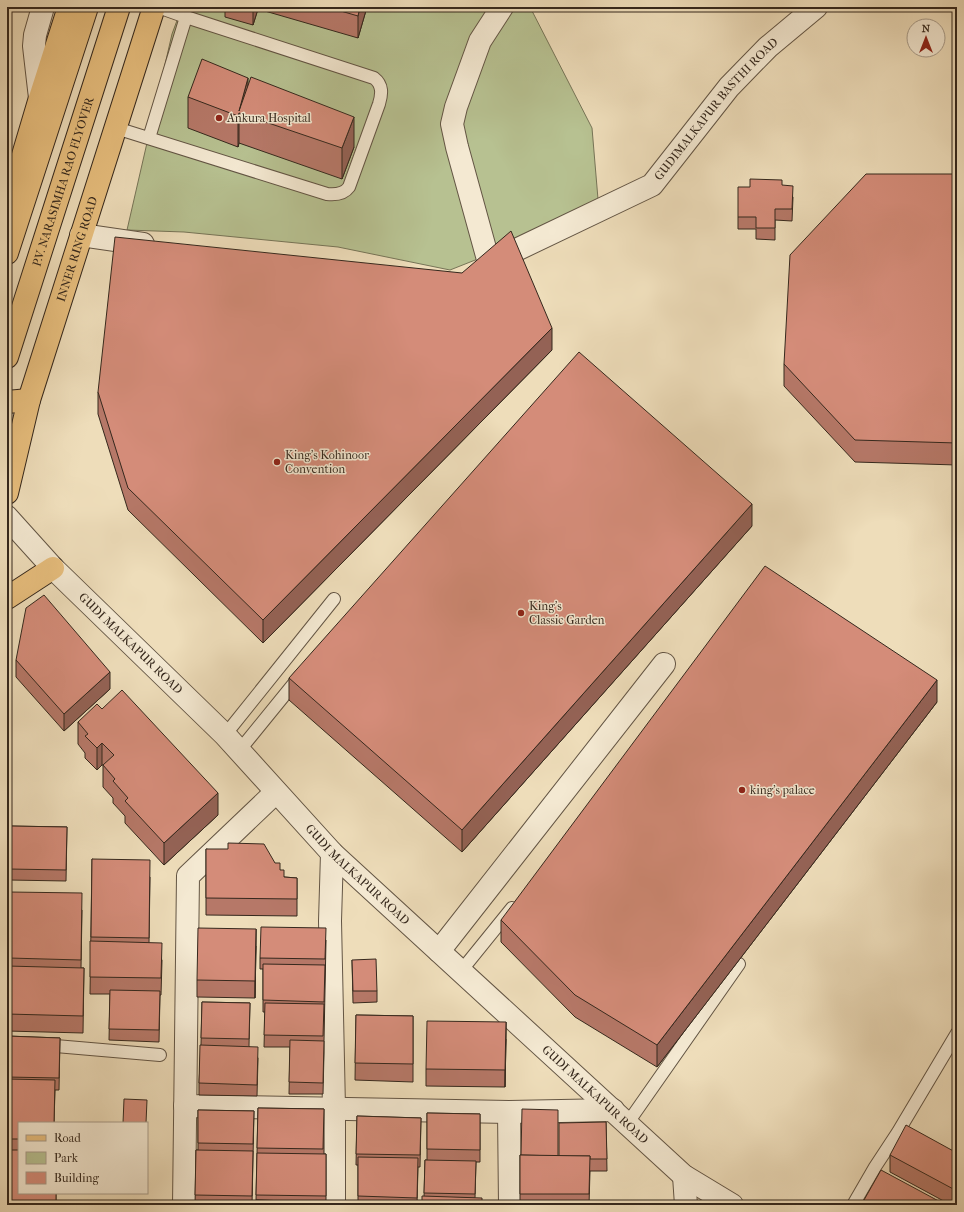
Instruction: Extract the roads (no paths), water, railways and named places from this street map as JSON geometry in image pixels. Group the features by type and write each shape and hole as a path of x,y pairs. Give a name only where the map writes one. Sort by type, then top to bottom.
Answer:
{"main road":[{"path":"7,209 69,7"},
{"path":"7,253 87,7"},
{"name":"P.V. NARASIMHA RAO FLYOVER","path":"7,357 119,7"},
{"name":"INNER RING ROAD","path":"7,493 29,400 154,7"},
{"path":"7,402 29,400"},
{"path":"7,598 53,568"}],"street":[{"path":"40,98 34,46 44,7"},
{"path":"489,263 456,147 452,124 456,107 480,40 502,7"},
{"name":"GUDIMALKAPUR BASTHI ROAD","path":"469,273 652,185 729,87 768,47 816,7"},
{"path":"81,235 162,246"},
{"name":"GUDI MALKAPUR ROAD","path":"7,517 53,568 232,743 332,853 684,1176 732,1205"},
{"path":"439,951 664,664"},
{"path":"184,1205 188,876 276,792"},
{"path":"332,853 330,921 334,1108 334,1205"},
{"path":"185,1106 510,1112 620,1117"},
{"path":"510,1112 510,1205"},
{"path":"684,1176 686,1205"}],"lane":[{"path":"116,128 335,195 341,194 350,187 379,104 382,94 381,86 374,78 158,7"},
{"path":"149,138 186,17"},
{"path":"232,743 334,599"},
{"path":"232,743 309,665"},
{"path":"461,971 518,900"},
{"path":"620,1117 739,964"},
{"path":"853,1205 957,1033"},
{"path":"30,1044 160,1055"},
{"path":"875,1167 887,1175"}],"place":[{"name":"Ankura Hospital","path":"219,118"},
{"name":"King's Kohinoor Convention","path":"277,462"},
{"name":"King's Classic Garden","path":"521,613"},
{"name":"king's palace","path":"742,790"}]}
